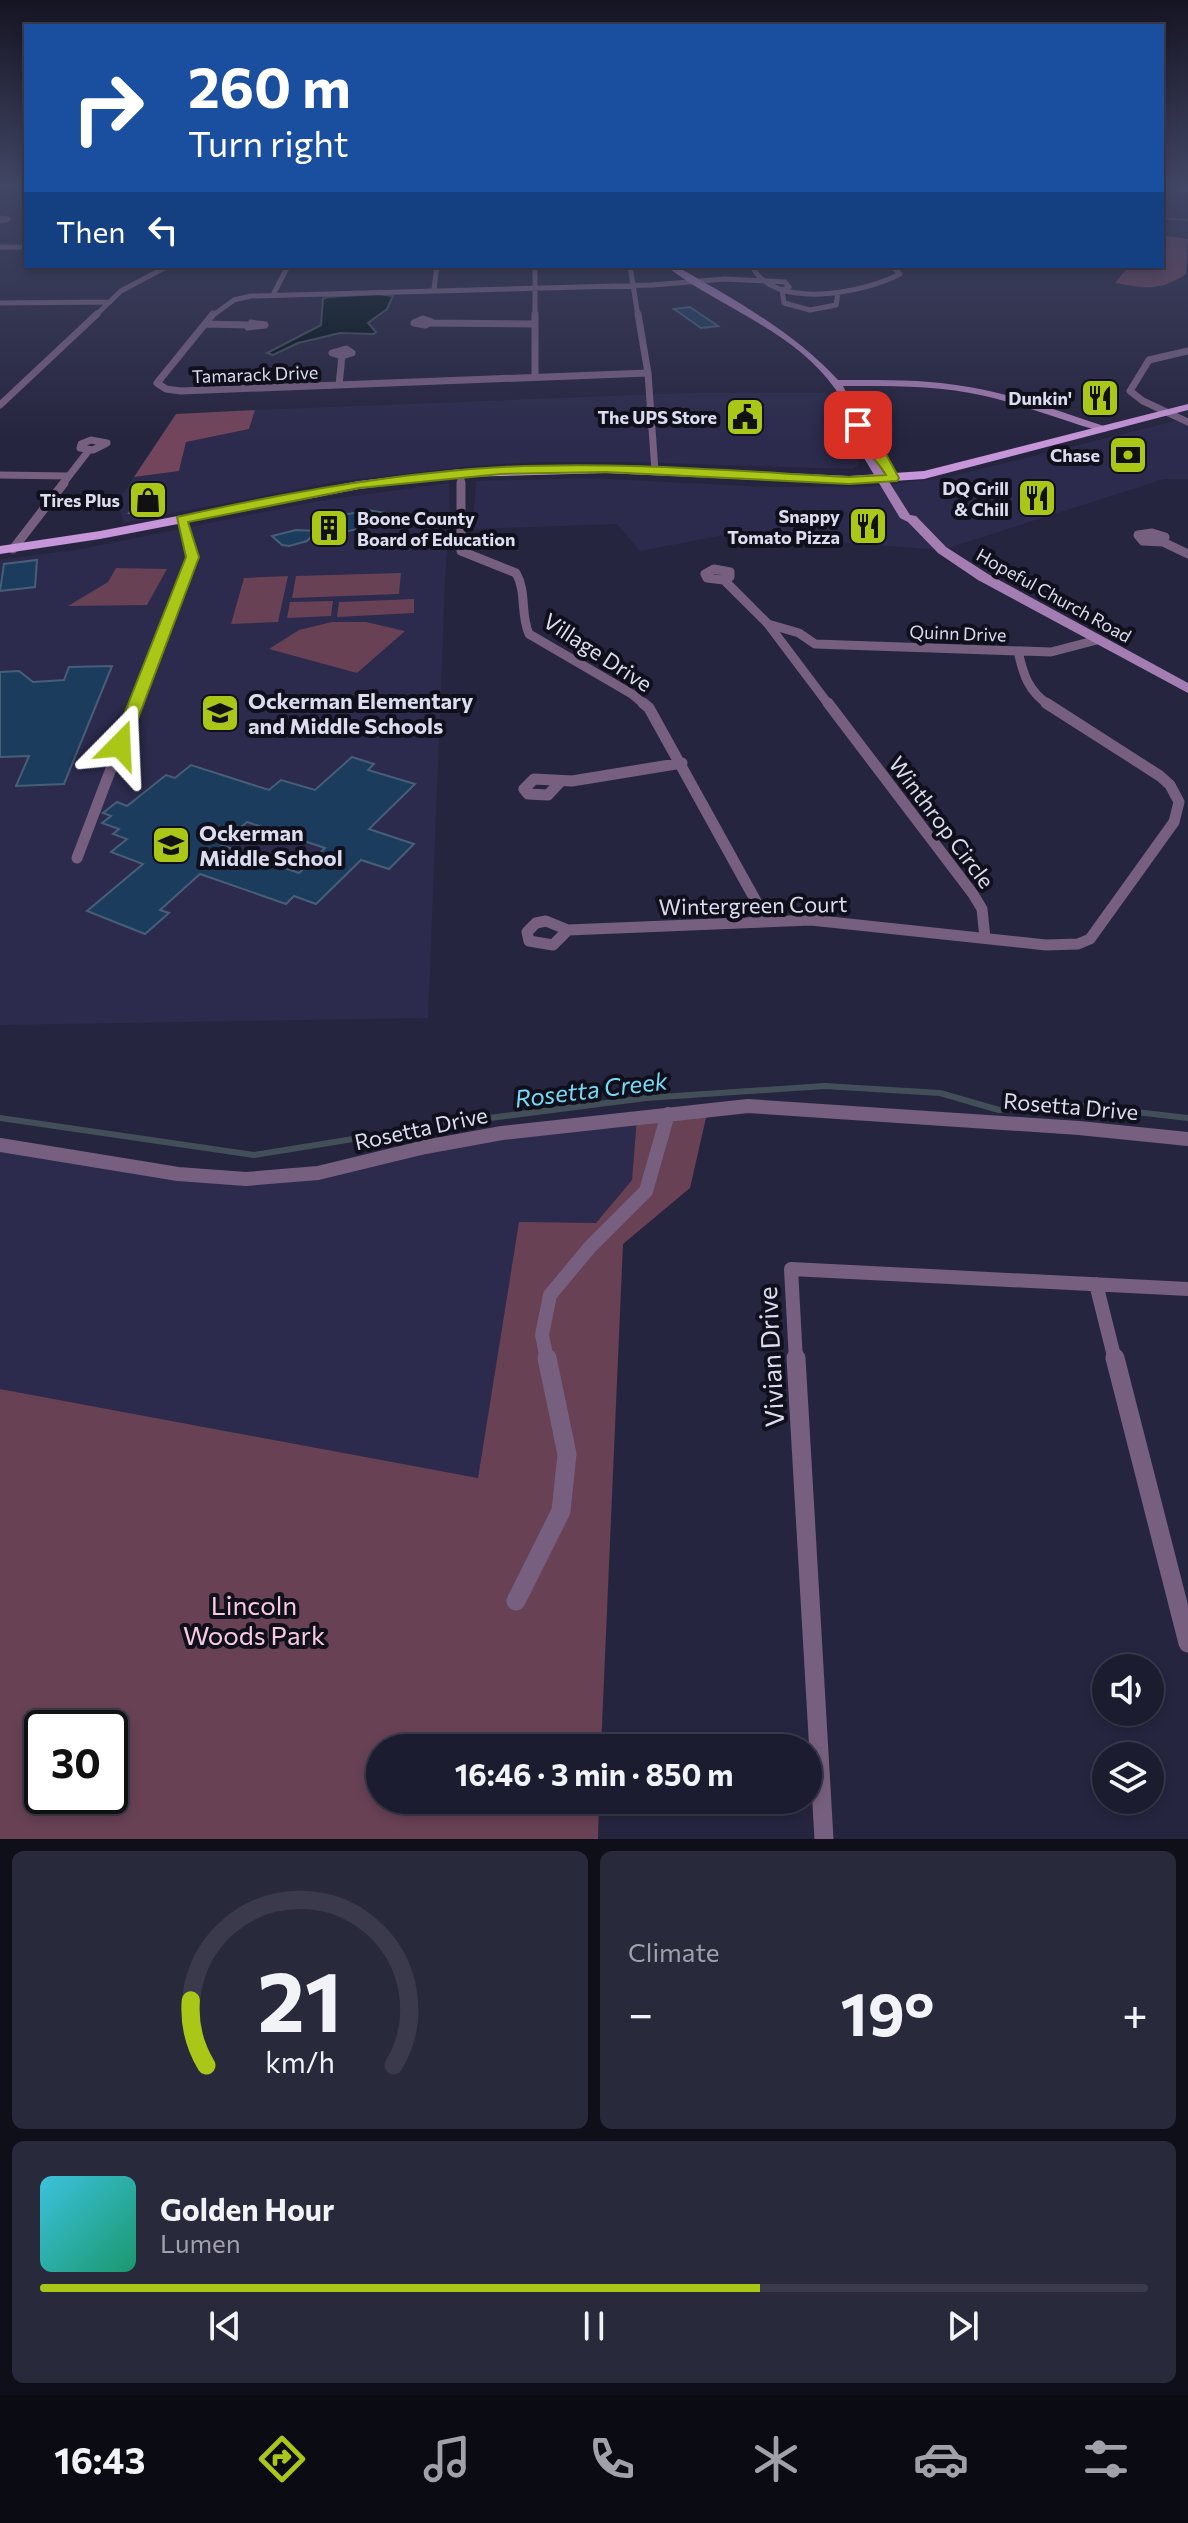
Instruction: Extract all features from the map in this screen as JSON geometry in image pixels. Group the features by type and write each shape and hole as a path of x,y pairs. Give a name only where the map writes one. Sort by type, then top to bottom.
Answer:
{"main road":[{"name":"Hopeful Church Road","path":"676,270 795,346 835,383 871,452 869,458 886,476 906,518 912,519 961,563 1188,689"},
{"path":"835,383 912,383 967,389 1013,400 1103,429"},
{"path":"6,549 181,520 332,489 461,473 538,469 830,477 924,475 1188,407"}],"street":[{"path":"0,405 110,302 132,284 160,270"},
{"path":"274,293 286,270"},
{"path":"434,289 437,270"},
{"path":"535,270 535,377"},
{"path":"631,270 648,373 655,471"},
{"path":"782,290 838,293 871,288 892,280 900,274 896,270"},
{"path":"753,273 788,284 782,290"},
{"name":"Tamarack Drive","path":"648,373 181,391 160,386 159,379 227,302 274,293 635,286 697,282 753,273"},
{"path":"782,290 784,303 810,310 836,305 838,293"},
{"path":"0,303 110,302"},
{"path":"431,323 535,324"},
{"path":"205,324 248,325"},
{"path":"1188,351 1154,357 1131,387 1135,395 1188,422"},
{"path":"339,385 342,356"},
{"path":"6,549 89,450"},
{"name":"Village Drive","path":"461,473 461,551 516,573 521,584 523,622 529,634 641,700 656,718 767,921"},
{"path":"0,475 68,476"},
{"path":"77,858 192,557 181,520"},
{"path":"1163,542 1188,554"},
{"name":"Winthrop Circle","path":"724,580 768,624 973,894 982,909 985,938"},
{"name":"Quinn Drive","path":"768,624 799,633 815,644 1018,651 1065,650 1097,640"},
{"path":"796,661 805,649 815,644"},
{"path":"985,938 1062,946 1090,939 1174,822 1179,802 1170,785 1160,776 1038,698 1024,679 1018,651"},
{"path":"560,782 682,763"},
{"name":"Wintergreen Court","path":"568,930 767,921 847,921 985,938"},
{"name":"Rosetta Drive","path":"0,1145 178,1174 246,1179 318,1173 425,1147 502,1133 748,1106 1079,1128 1188,1139"},
{"path":"516,1601 561,1511 563,1497 567,1454 542,1335 550,1295 590,1247 646,1191 668,1114"},
{"name":"Vivian Drive","path":"824,1839 791,1269 1188,1289"},
{"path":"1096,1284 1188,1643"}],"shaded area":[{"path":"1126,270 1186,270 1186,274 1160,286 1115,283"},
{"path":"377,294 393,296 387,309 368,323 376,332 374,334 340,333 298,343 273,355 267,353 321,325 323,299"},
{"path":"690,393 825,393 859,464 853,469 631,462 534,462 473,466 340,481 123,523 118,501 134,477 179,471 186,442 249,429 255,410"},
{"path":"255,410 249,429 186,442 179,471 134,477 176,414"},
{"path":"1175,421 1188,425 1188,479 1164,479 942,550 809,540 745,531 640,551 617,524 473,529 476,481 586,478 769,487 871,487 949,477"},
{"name":"Ockerman Elementary and Middle Schools","path":"449,483 450,531 446,558 428,1018 0,1025 0,560 81,549 318,501"},
{"path":"637,1117 632,1180 596,1223 519,1223 478,1478 0,1389 0,1142 246,1179 425,1147"}],"green space":[{"path":"116,568 167,569 147,605 68,606 108,582"},
{"path":"401,573 399,594 292,598 296,576"},
{"path":"288,576 278,622 231,624 244,578"},
{"path":"414,599 414,613 337,617 339,602"},
{"path":"333,601 331,616 287,618 290,602"},
{"path":"332,622 366,622 405,631 357,673 269,649 299,630"},
{"name":"Lincoln Woods Park","path":"708,1109 690,1188 623,1244 602,1734 366,1734 366,1814 599,1814 598,1839 0,1839 0,1389 478,1478 519,1222 596,1223 632,1180 637,1117"}],"building":[{"path":"690,307 718,326 701,328 674,309"},
{"name":"Tires Plus","path":"162,490 144,513 129,513 144,494"},
{"path":"368,510 409,517 327,536 312,516 329,518"},
{"path":"296,530 317,531 307,541 289,546 282,545 272,536"},
{"path":"37,560 35,587 0,591 4,564"},
{"path":"112,666 64,784 16,786 29,756 0,757 0,672 19,671 33,682 64,680 69,667"},
{"name":"Ockerman Middle School","path":"352,757 374,764 368,770 415,784 369,829 414,844 389,869 361,860 316,904 294,896 286,904 200,874 160,910 169,913 145,934 87,911 143,864 111,852 127,839 113,834 119,829 102,823 111,816 103,813 117,802 127,806 166,775 175,778 191,765 269,790 281,780 315,790","holes":["247,822 325,848 299,873 221,845"]}],"waterway":[{"name":"Rosetta Creek","path":"0,1118 254,1155 458,1122 646,1098 825,1086 940,1093 999,1110 1057,1103 1188,1118"}],"place":[{"name":"Dunkin'","path":"1100,398"},
{"name":"The UPS Store","path":"745,417"},
{"name":"Chase","path":"1128,455"},
{"name":"DQ Grill & Chill","path":"1037,498"},
{"name":"Tires Plus","path":"148,500"},
{"name":"Snappy Tomato Pizza","path":"868,526"},
{"name":"Boone County Board of Education","path":"329,528"},
{"name":"Ockerman Elementary and Middle Schools","path":"220,713"},
{"name":"Ockerman Middle School","path":"171,845"}],"route":[{"path":"120,745 193,554 181,520 359,485 461,473 606,469 849,480 893,478 883,459 871,452 858,425"}]}
